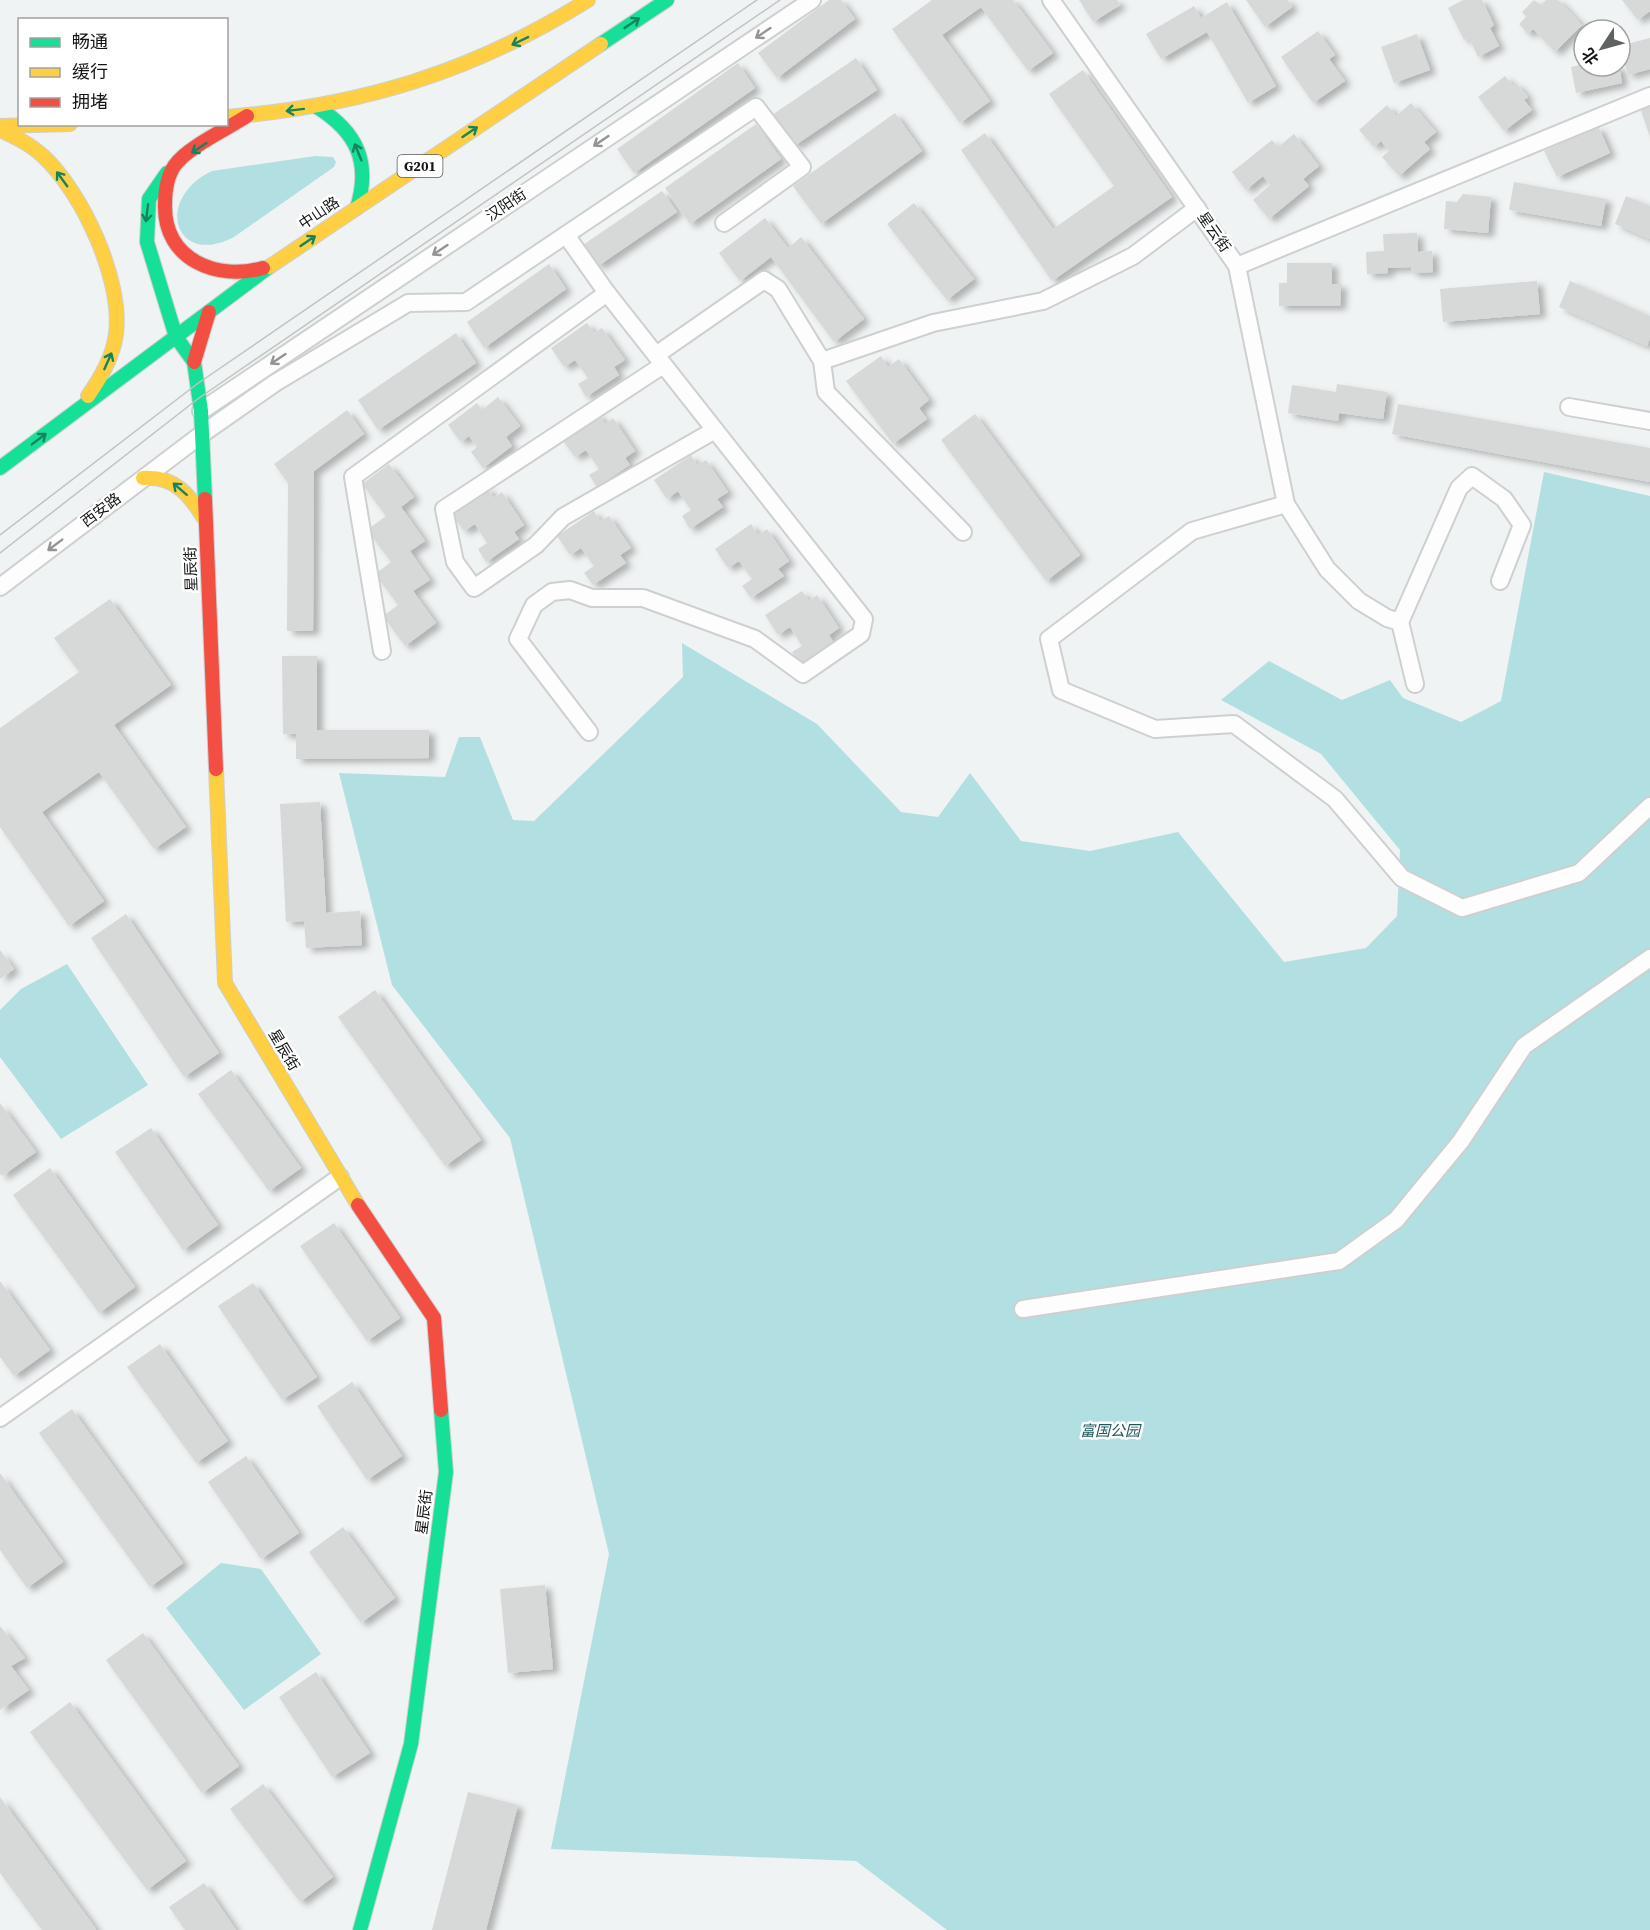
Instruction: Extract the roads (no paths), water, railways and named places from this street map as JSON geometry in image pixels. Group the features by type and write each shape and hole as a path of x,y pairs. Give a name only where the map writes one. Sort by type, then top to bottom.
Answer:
{"main road":[{"path":"228,117 317,107 434,77 486,58 546,29 588,0"},
{"name":"中山路","path":"0,468 273,264 667,0"},
{"path":"317,107 334,116 349,132 359,150 364,169 364,189 357,208"},
{"path":"247,116 176,164 167,187 164,205 166,225 174,244 187,257 204,268 241,275 273,264"},
{"path":"0,128 35,126"},
{"path":"0,128 26,141 50,162 69,188 102,255 113,290 117,324 112,356 78,410"},
{"name":"星辰街","path":"176,164 160,181 149,199 146,220 147,242 176,337 194,362 201,411 225,983 340,1177 434,1318 446,1472 411,1744 360,1930"},
{"path":"194,362 209,312"},
{"path":"143,478 156,476 168,479 182,489 205,522"}],"street":[{"name":"汉阳街","path":"201,411 812,0"},
{"name":"星云街","path":"1051,0 1237,267 1286,504 1326,569 1359,601 1387,618 1400,622"},
{"path":"1237,267 1650,96"},
{"name":"西安路","path":"0,587 202,434 275,383 408,303 466,302 756,107 802,167 724,223"},
{"path":"822,361 933,323 1043,301 1133,256 1197,208"},
{"path":"566,236 607,293 864,619 861,634 803,674 755,639 643,598 592,598 570,590 552,592 534,605 518,639 589,732"},
{"path":"715,430 563,517 536,545 474,588 455,562 444,509 660,360 764,280 778,289 822,361 826,392 963,532"},
{"path":"382,651 353,477 607,293"},
{"path":"1569,407 1650,421"},
{"path":"1415,684 1400,622 1459,488 1472,476 1504,499 1522,525 1500,581"},
{"path":"1286,504 1192,531 1049,639 1061,690 1155,729 1234,724 1335,799 1402,878 1462,908 1580,873 1650,806"},
{"path":"1023,1309 1339,1261 1396,1220 1461,1141 1524,1046 1650,958"},
{"path":"0,1418 340,1177"}],"tram line":[{"path":"0,535 197,384 757,0"},
{"path":"0,553 199,398 780,0"}],"park label":[{"name":"富国公园","path":"1110,1431"}]}
